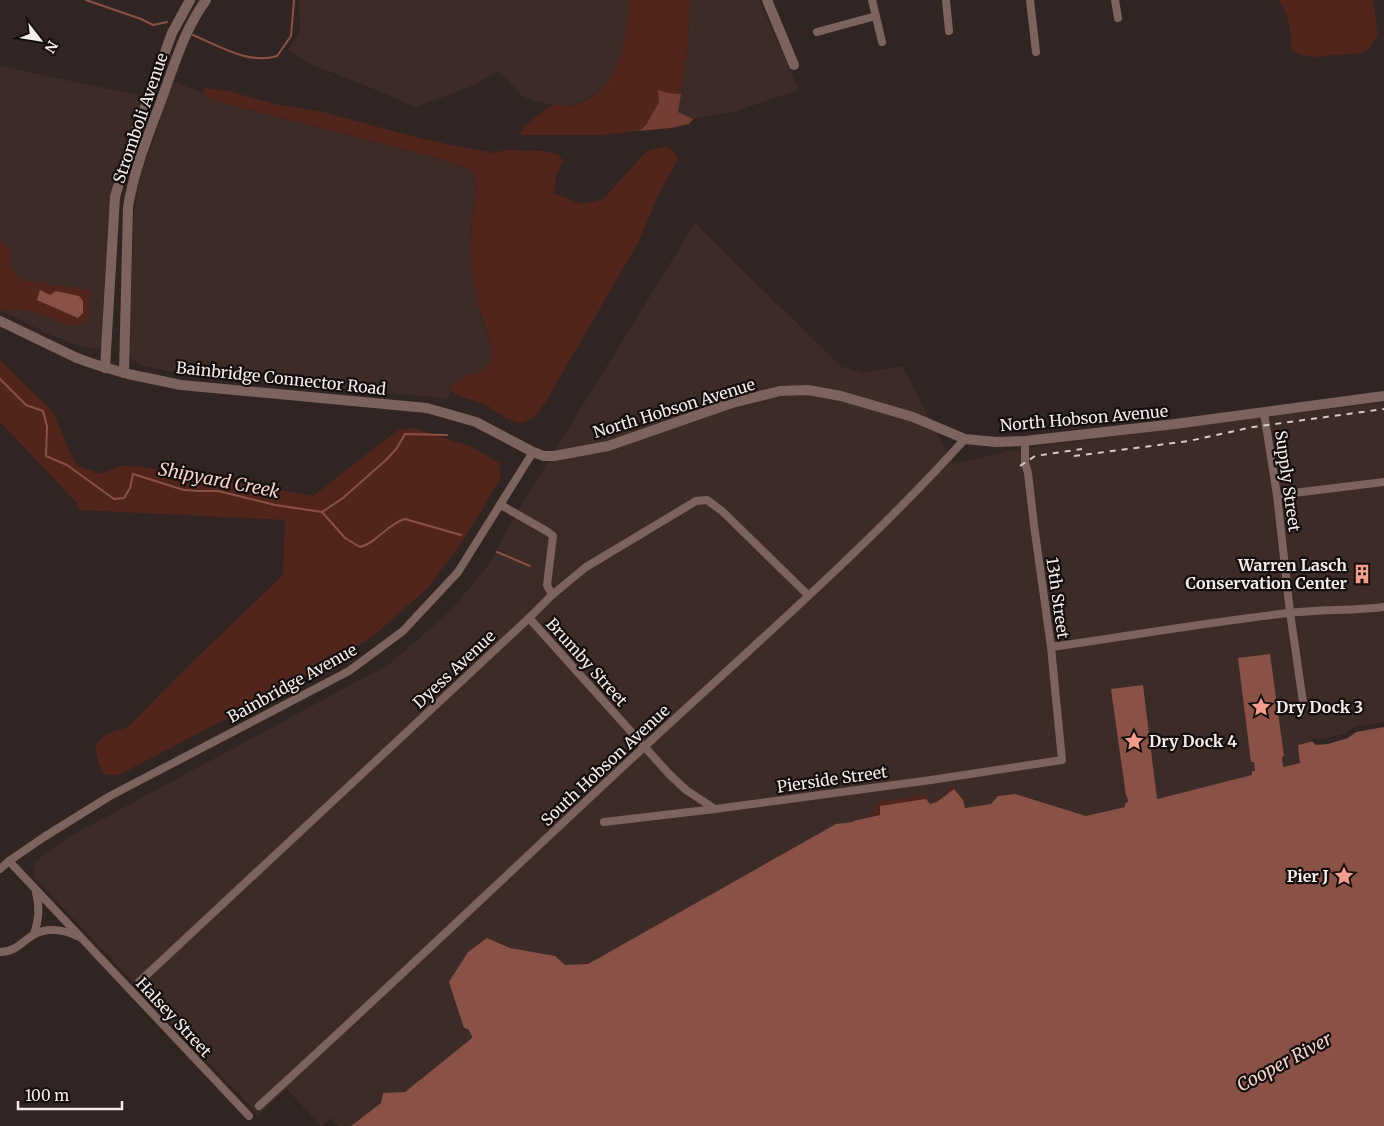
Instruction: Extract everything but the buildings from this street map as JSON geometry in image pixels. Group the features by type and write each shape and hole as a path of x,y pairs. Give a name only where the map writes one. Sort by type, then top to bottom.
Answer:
{"street":[{"name":"Stromboli Avenue","path":"105,368 113,210 118,184 172,33 190,0"},
{"name":"Stromboli Avenue","path":"124,373 128,207 137,166 185,34 206,0"},
{"path":"767,0 794,65"},
{"path":"872,0 882,42"},
{"path":"946,0 949,31"},
{"path":"1030,0 1036,52"},
{"path":"1116,0 1118,18"},
{"path":"817,32 876,16"},
{"name":"Bainbridge Connector Road","path":"0,321 77,358 124,373 196,387 427,408 476,422 533,452"},
{"name":"North Hobson Avenue","path":"533,452 544,456 554,456 608,446 732,403 780,391 808,390 841,396 914,418 965,439 996,442 1025,441 1264,413 1384,396"},
{"name":"Supply Street","path":"1264,413 1277,495 1290,612 1304,702"},
{"name":"South Hobson Avenue","path":"259,1106 386,990 808,595 922,487 965,439"},
{"name":"13th Street","path":"1025,441 1024,463 1028,473 1051,647 1062,760"},
{"name":"Bainbridge Avenue","path":"0,869 8,861 110,796 349,671 403,631 441,592 472,552 533,452"},
{"path":"1277,495 1384,482"},
{"name":"Dyess Avenue","path":"139,982 552,595 586,567 687,506 696,501 708,500 722,511 808,595"},
{"path":"501,504 553,536 546,585 552,595"},
{"path":"1051,647 1290,612 1335,609 1364,610 1384,607"},
{"name":"Brumby Street","path":"529,618 669,774 686,790 715,809"},
{"name":"Pierside Street","path":"604,822 931,780 1062,760"},
{"name":"Halsey Street","path":"8,861 248,1116"},
{"path":"34,934 39,917 39,901 36,891"},
{"path":"0,952 7,952 18,948 34,934 49,930 63,931 79,937"}],"shaded area":[{"path":"299,0 629,0 628,20 621,59 603,88 586,100 569,106 536,101 522,96 499,71 470,87 415,107 308,63 288,50 300,32"},
{"path":"629,0 690,0 687,58 685,59 681,94 669,93 659,102 646,125 639,131 603,135 520,135 525,126 548,108 556,105 570,106 587,100 600,91 610,79 622,49 626,32"},
{"path":"690,0 759,0 799,90 733,112 693,119 678,112 685,59 687,57"},
{"path":"1278,0 1373,0 1378,34 1371,47 1362,53 1313,57 1298,54 1292,50 1287,17"},
{"path":"0,66 143,96 113,182 110,208 104,342 100,347 93,349 82,347 48,334 0,310"},
{"path":"174,82 220,102 440,159 468,168 474,172 476,191 470,234 473,279 480,316 492,347 492,360 485,370 471,375 450,390 448,400 192,376 144,366 132,359 129,352 134,212 143,168"},
{"path":"204,88 228,91 279,105 323,112 423,139 472,149 494,153 505,150 541,151 558,154 563,161 556,177 554,193 581,204 603,199 647,151 666,146 674,152 678,159 658,196 638,243 545,403 531,419 520,423 510,420 486,405 458,395 450,390 458,380 477,373 488,366 492,355 476,298 471,266 470,241 476,195 474,172 468,168 440,159 220,102 207,97 203,93"},
{"path":"658,90 681,94 678,112 693,119 689,124 639,131 646,125 659,102"},
{"path":"695,223 840,366 863,373 902,366 953,464 1018,449 1384,402 1384,724 1318,743 1314,741 1298,745 1300,763 1252,772 1253,775 1157,799 1112,689 1128,802 1125,803 1125,807 1086,816 1015,794 998,796 991,804 964,808 963,800 954,789 941,799 940,829 880,806 881,815 837,825 468,1029 472,1038 405,1092 383,1095 381,1103 351,1126 338,1126 331,1118 321,1126 287,1089 258,1115 35,878 33,863 69,837 391,663 450,611 487,567 514,517"},
{"path":"0,238 11,251 9,265 19,278 90,290 90,308 86,321 73,325 65,324 31,311 0,310"},
{"path":"0,360 54,413 77,465 101,474 124,465 172,471 313,496 398,430 414,428 472,447 499,463 501,477 462,542 427,589 372,637 304,678 119,775 105,775 99,764 95,745 107,734 128,727 185,669 283,575 285,520 79,510 77,503 0,422"},
{"path":"952,786 963,800 964,805 880,811 881,815 870,817 879,802 926,795 931,804 937,802 941,796 943,805 947,804 946,792"}],"water":[{"path":"40,290 50,295 56,291 79,296 83,301 83,313 78,318 37,300"},
{"name":"Cooper River","path":"1270,654 1284,756 1282,757 1283,767 1300,763 1298,745 1314,741 1318,743 1346,736 1357,728 1384,724 1384,1126 351,1126 381,1103 383,1093 405,1092 472,1038 468,1029 464,1028 449,982 468,952 487,938 510,948 555,956 565,965 588,964 836,824 880,815 880,806 926,799 930,804 937,802 954,789 963,800 965,808 991,804 998,796 1015,794 1086,816 1125,807 1125,803 1128,802 1111,689 1143,685 1157,799 1252,775 1252,771 1255,771 1254,762 1251,762 1238,658"}],"pier":[{"path":"1384,722 1384,727 1356,732 1348,738 1328,744 1316,745 1311,739 1318,740 1345,734 1356,726"}],"waterway":[{"path":"86,0 153,25 167,22"},
{"path":"193,35 245,56 256,58 277,56 291,36 294,0"},
{"name":"Shipyard Creek","path":"0,379 26,405 43,411 47,426 46,456 67,465 114,499 124,498 130,488 133,474 184,490 218,491 275,505 322,512 345,538 360,547 372,542 393,525 405,519 461,535"},
{"path":"322,512 343,498 387,459 397,448 405,434 447,435"},
{"name":"Shipyard Creek","path":"497,552 530,566"}],"railway":[{"path":"1074,456 1189,441 1253,427 1384,409"},
{"path":"1020,466 1035,456 1082,449"}],"place":[{"name":"Warren Lasch Conservation Center","path":"1362,574"},
{"name":"Dry Dock 3","path":"1261,707"},
{"name":"Dry Dock 4","path":"1134,741"},
{"name":"Pier J","path":"1344,876"}]}
